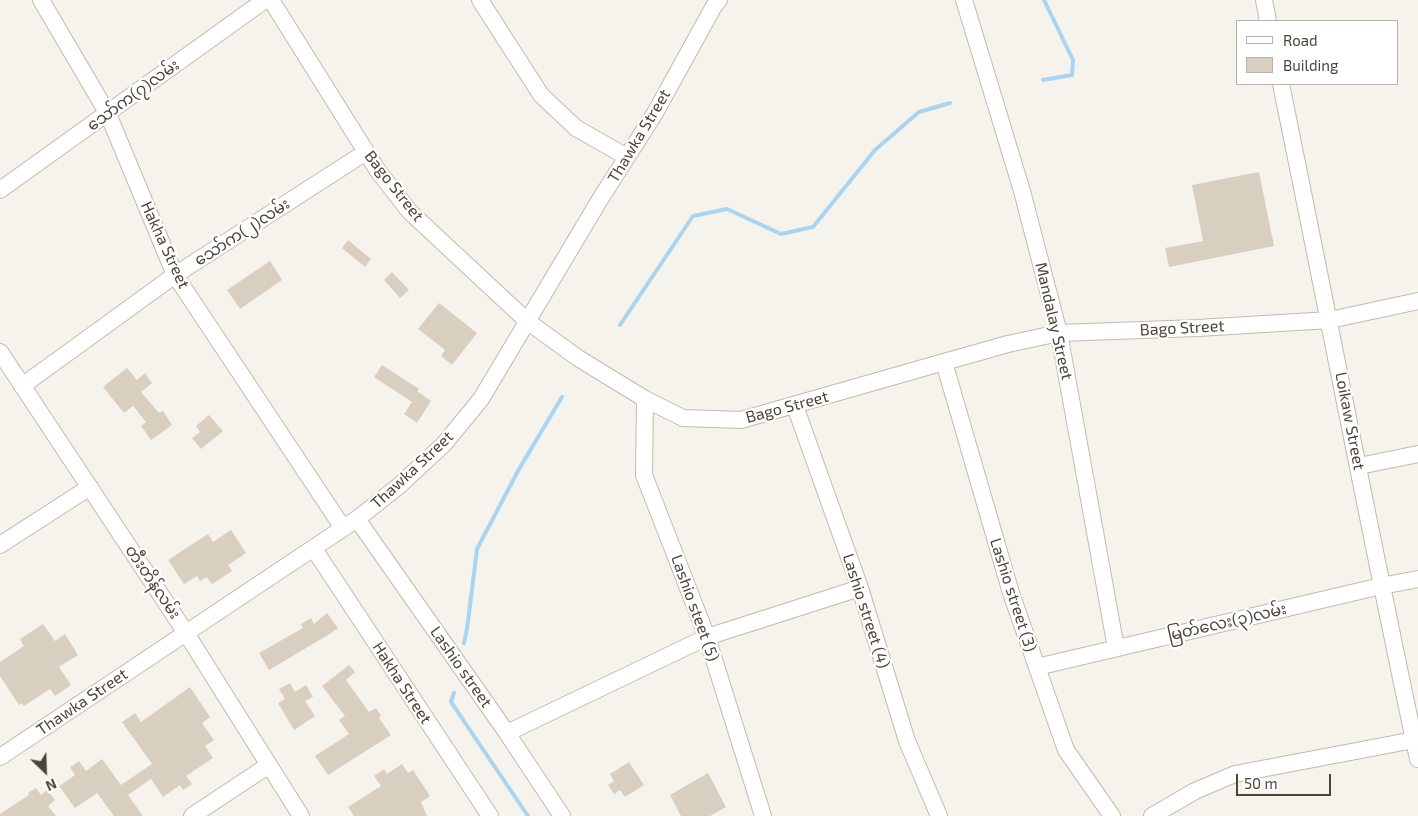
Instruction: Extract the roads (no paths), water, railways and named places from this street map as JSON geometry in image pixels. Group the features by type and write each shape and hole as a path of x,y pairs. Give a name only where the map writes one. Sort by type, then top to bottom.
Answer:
{"street":[{"name":"Hakha Street","path":"41,0 108,114 175,275 342,528"},
{"name":"သော်က(၇)လမ်း","path":"0,190 265,0"},
{"name":"Bago Street","path":"270,0 378,171 410,212 527,321 578,358 645,399 683,418 741,420 1008,344 1059,333 1198,328 1330,320 1418,301"},
{"path":"480,0 541,95 576,128 627,157"},
{"name":"Thawka Street","path":"0,757 358,519 400,485 444,444 481,399 655,113 719,0"},
{"name":"Mandalay Street","path":"964,0 1022,191 1059,333 1116,648"},
{"path":"1264,0 1268,20"},
{"name":"Loikaw Street","path":"1281,85 1330,320 1381,586 1418,759"},
{"name":"သော်က(၂)လမ်း","path":"22,386 175,275 366,152"},
{"name":"တီးတိန်လမ်း","path":"0,352 186,632 301,816"},
{"name":"Lashio street (3)","path":"944,362 1011,594 1066,750 1112,816"},
{"name":"Lashio steet (5)","path":"645,399 644,475 707,637 763,816"},
{"name":"Lashio street (4)","path":"795,406 860,588 907,741 939,816"},
{"path":"1358,466 1418,454"},
{"path":"0,545 90,487"},
{"name":"Lashio street","path":"358,519 507,733 562,816"},
{"name":"Hakha Street","path":"314,549 490,816"},
{"name":"မြတ်လေး(၃)လမ်း","path":"1037,667 1381,586 1418,579"},
{"path":"507,733 707,637 860,588"},
{"path":"1152,816 1195,791 1235,774 1414,740"},
{"path":"192,816 269,765"}],"waterway":[{"path":"1043,80 1072,75 1073,60 1044,0"},
{"path":"620,325 693,216 727,209 781,234 813,227 875,150 919,112 950,103"},
{"path":"464,643 477,549 519,469 562,397"},
{"path":"454,693 451,702 528,816"}]}
